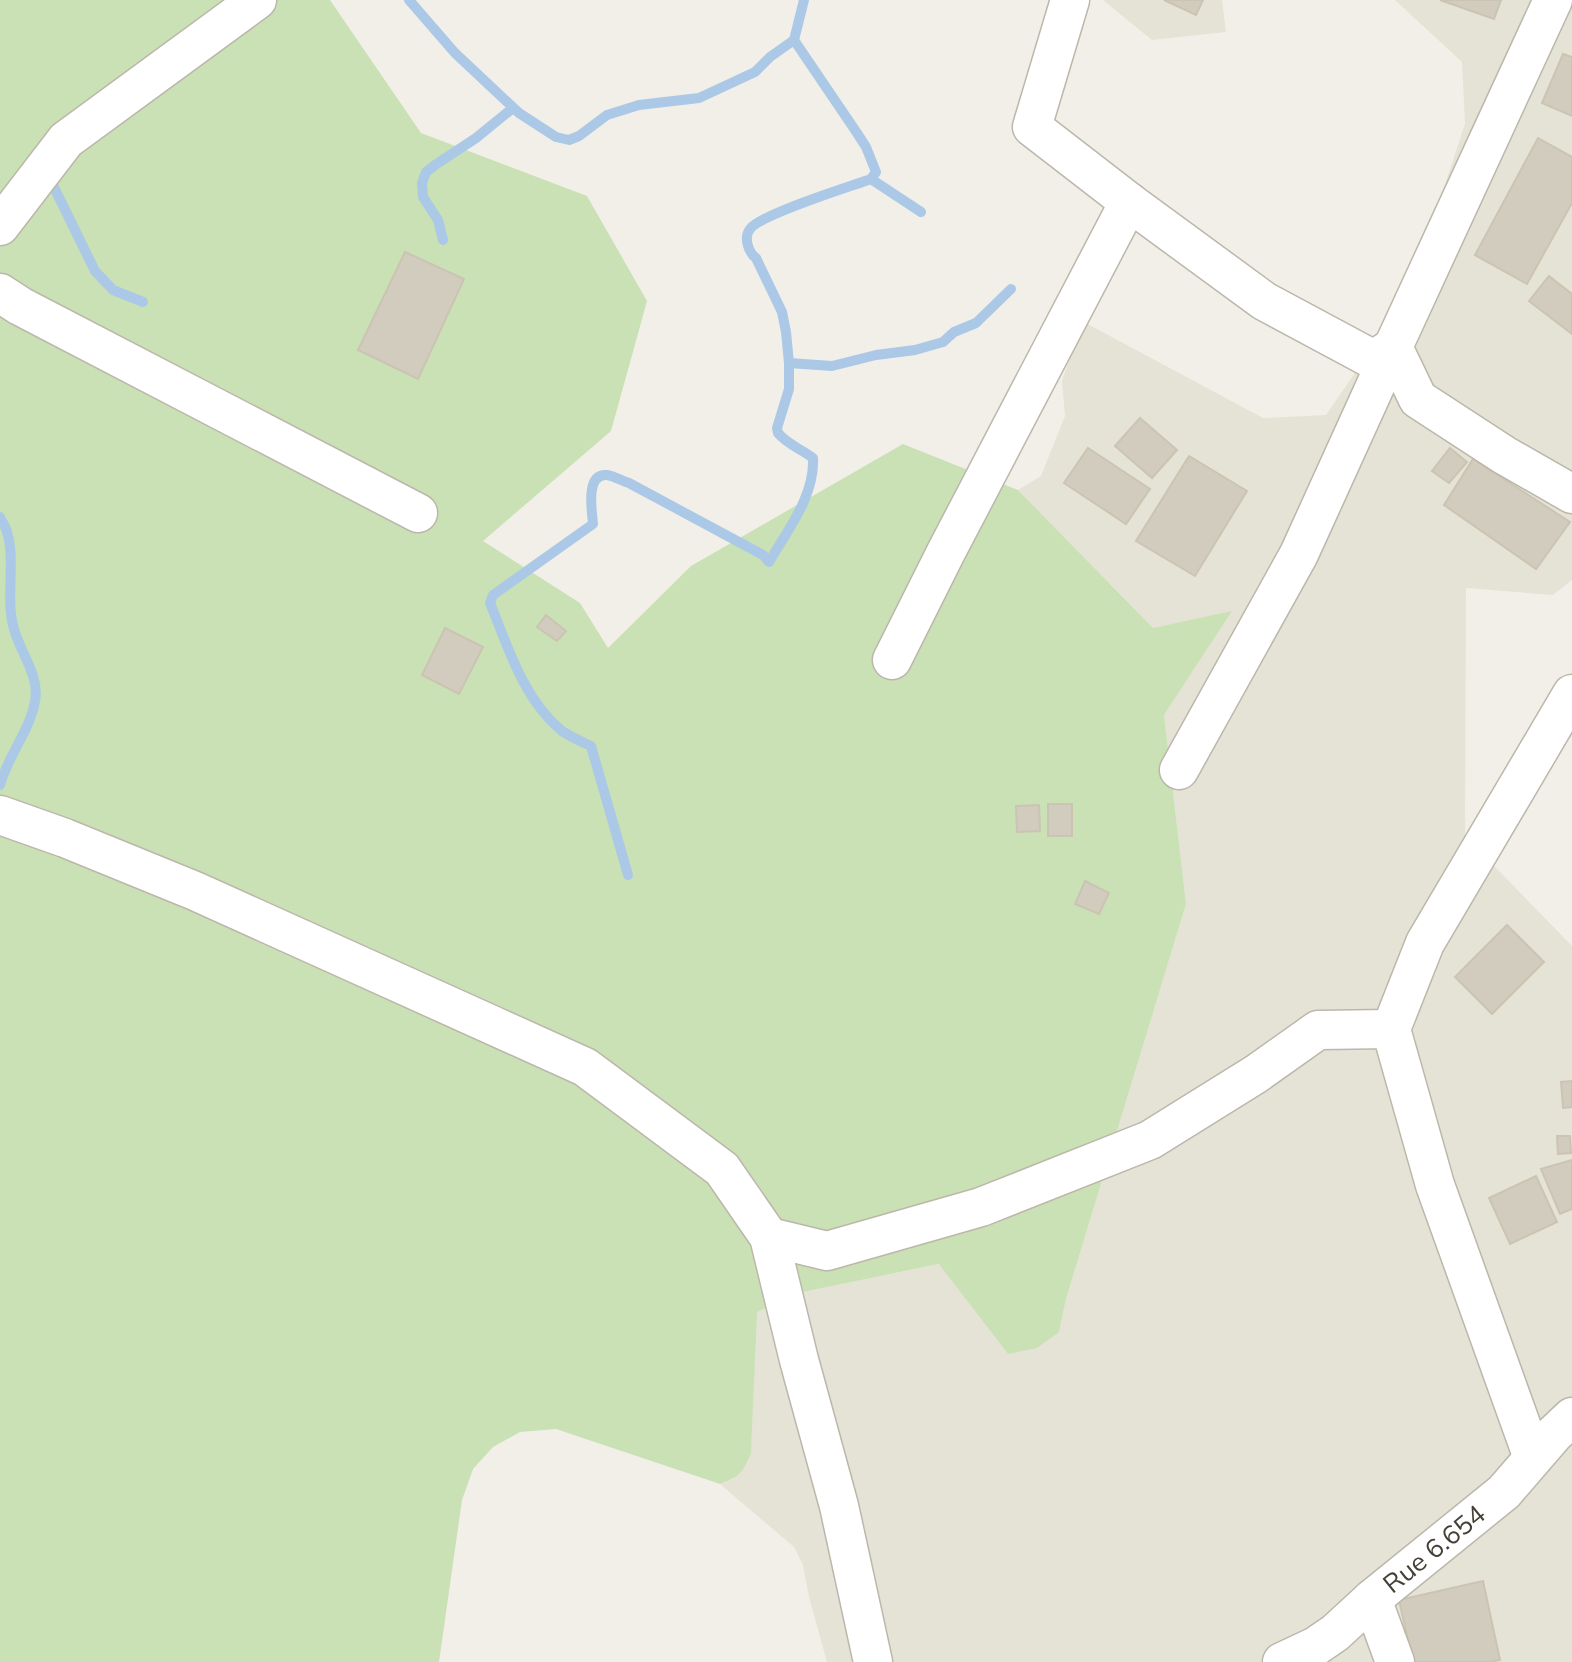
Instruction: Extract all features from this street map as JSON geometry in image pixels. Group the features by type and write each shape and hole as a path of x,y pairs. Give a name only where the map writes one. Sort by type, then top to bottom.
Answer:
{"street":[{"path":"0,226 66,140 257,0"},
{"path":"1070,0 1032,127 1264,301 1374,360 1393,347"},
{"path":"1179,770 1299,554 1553,0"},
{"path":"892,660 1129,202"},
{"path":"0,293 20,306 418,513"},
{"path":"1393,347 1418,399 1504,455 1572,494"},
{"path":"1533,1458 1435,1185 1391,1029 1425,943 1572,694"},
{"path":"0,816 65,838 195,891 585,1067 722,1169 769,1237 839,1506 873,1662"},
{"path":"769,1237 827,1251 981,1207 1150,1140 1255,1074 1318,1030 1391,1029"},
{"name":"Rue 6.654","path":"1282,1662 1316,1646 1335,1633 1372,1599 1504,1492 1572,1417"},
{"path":"1372,1599 1395,1662"}],"shaded area":[{"path":"1103,0 1222,0 1226,32 1152,40"},
{"path":"1395,0 1572,0 1572,580 1553,595 1466,588 1465,836 1572,946 1572,1662 827,1662 803,1565 794,1547 720,1484 733,1479 751,1453 756,1312 798,1293 940,1264 1008,1354 1059,1332 1066,1299 1186,904 1164,715 1231,612 1153,628 1018,490 1041,476 1065,416 1062,381 1082,321 1263,418 1326,415 1408,296 1465,124 1462,62"}],"green space":[{"path":"0,0 330,0 421,133 587,196 647,301 611,431 483,541 580,603 608,648 691,566 903,444 1018,490 1153,628 1232,611 1164,715 1186,904 1066,1299 1059,1332 1037,1348 1008,1354 939,1264 798,1293 757,1312 751,1453 740,1473 720,1484 556,1429 520,1432 493,1447 473,1469 462,1500 439,1662 0,1662"}],"building":[{"path":"1164,0 1203,0 1196,15"},
{"path":"1440,0 1501,0 1494,19"},
{"path":"1563,54 1572,57 1572,116 1542,103"},
{"path":"1538,138 1572,157 1572,203 1527,284 1475,255"},
{"path":"405,252 464,279 418,379 358,350"},
{"path":"1549,276 1572,294 1572,334 1529,301"},
{"path":"1140,418 1177,450 1152,478 1115,446"},
{"path":"1088,448 1150,489 1126,524 1064,483"},
{"path":"1450,448 1467,462 1449,483 1432,471"},
{"path":"1189,456 1247,491 1195,576 1136,541"},
{"path":"1473,459 1570,522 1536,569 1444,505"},
{"path":"546,615 566,631 557,641 537,627"},
{"path":"445,628 483,647 459,694 422,675"},
{"path":"1048,804 1072,804 1072,836 1048,836"},
{"path":"1039,805 1040,831 1017,832 1016,806"},
{"path":"1085,881 1109,893 1099,914 1075,904"},
{"path":"1507,925 1544,962 1492,1014 1455,977"},
{"path":"1572,1081 1572,1107 1563,1108 1561,1082"},
{"path":"1557,1136 1570,1136 1571,1153 1558,1154"},
{"path":"1572,1160 1572,1209 1560,1214 1541,1169"},
{"path":"1536,1176 1557,1222 1510,1244 1489,1198"},
{"path":"1483,1581 1500,1660 1413,1662 1399,1600"}],"waterway":[{"path":"409,0 455,53 519,113 556,137 569,140 579,136 607,115 639,105 699,98 755,72 794,40 804,0"},
{"path":"628,875 591,746 562,731 537,704 510,654 490,603 493,595 593,524 591,494 595,480 600,476 607,475 629,483 763,555 769,562 798,513 810,486 813,458 778,433 777,428 789,389 786,332 782,312 749,249 747,237 750,229 770,216 871,179 876,172 866,147 794,40"},
{"path":"443,240 438,220 423,197 422,183 426,172 476,138 513,108"},
{"path":"48,175 95,271 113,290 143,302"},
{"path":"871,179 921,212"},
{"path":"789,363 832,366 943,342 954,332 976,323 1011,289"},
{"path":"0,517 10,543 11,617 32,673 36,692 29,723 0,785"}]}
